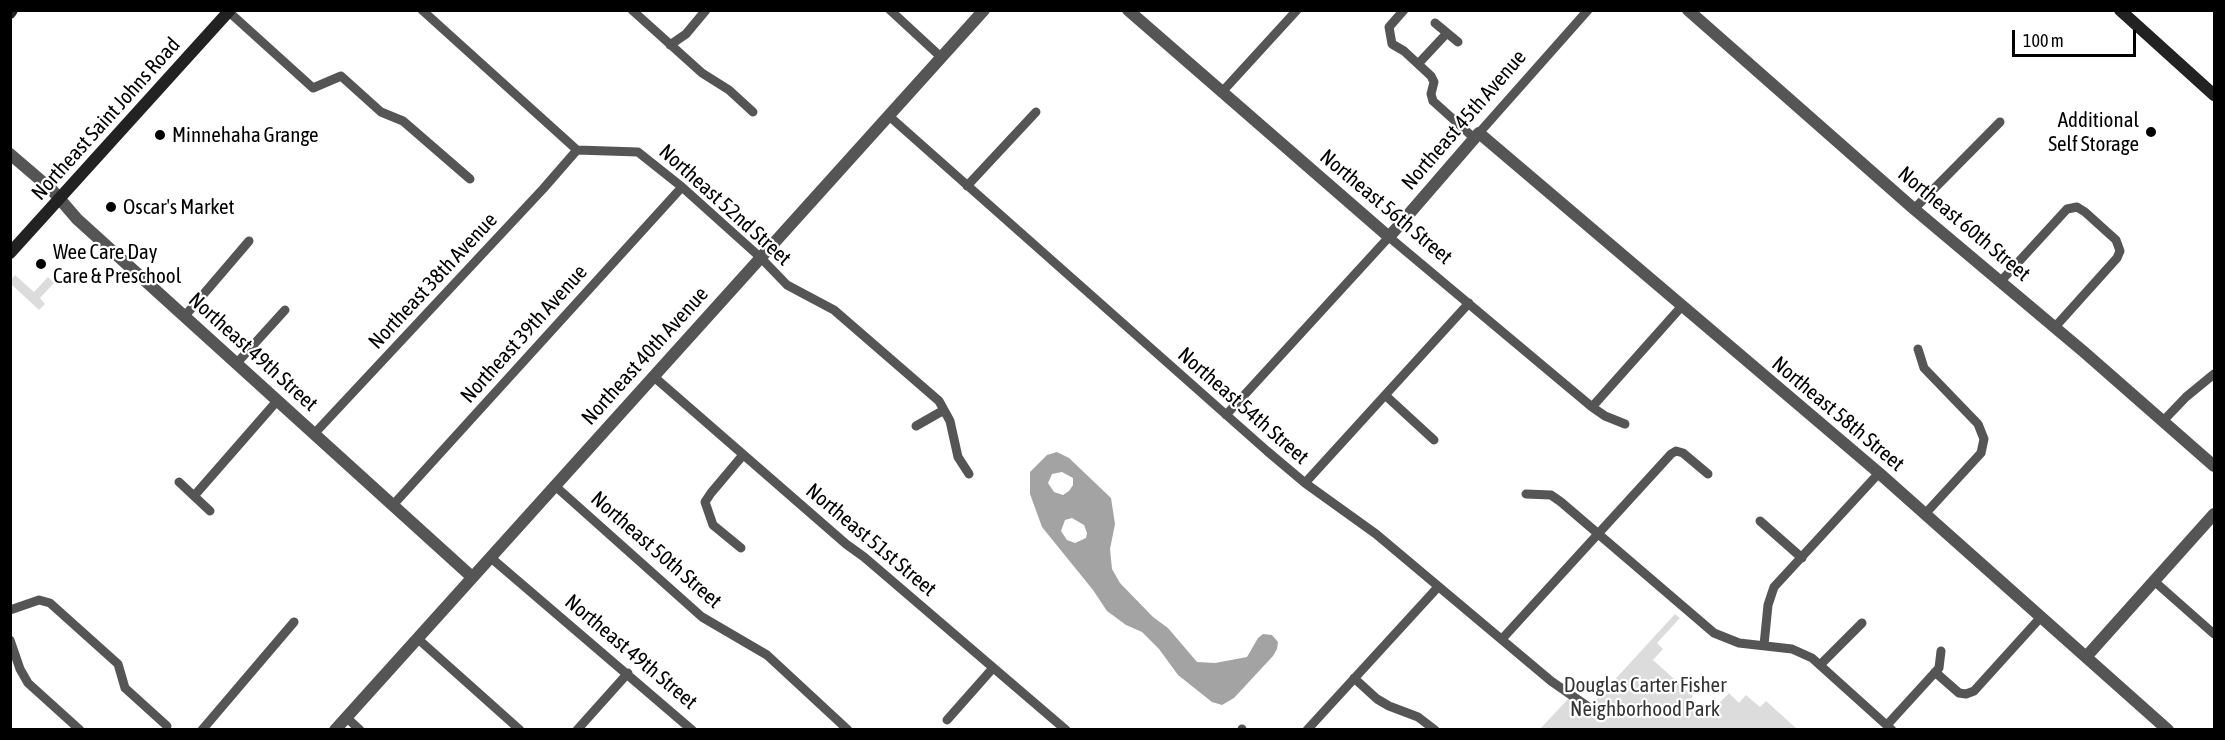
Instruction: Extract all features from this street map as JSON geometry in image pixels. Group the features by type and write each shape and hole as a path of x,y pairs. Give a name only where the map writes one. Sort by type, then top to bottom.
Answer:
{"main road":[{"path":"2120,10 2214,95"},
{"name":"Northeast Saint Johns Road","path":"10,253 229,11"}],"street":[{"path":"422,10 577,150"},
{"path":"632,10 702,73 729,90 753,112"},
{"path":"670,45 686,34 706,10"},
{"path":"890,10 942,58"},
{"name":"Northeast 40th Avenue","path":"334,729 984,10"},
{"name":"Northeast 56th Street","path":"1128,10 1389,237 1592,407 1605,416 1625,424"},
{"path":"1222,92 1297,10"},
{"path":"1404,10 1389,27 1392,44 1433,78 1431,94 1434,103 1476,136"},
{"name":"Northeast 45th Avenue","path":"1226,415 1389,237 1455,158 1588,10"},
{"name":"Northeast 60th Street","path":"1688,10 1914,209 2164,420 2214,466"},
{"path":"229,11 313,88 341,76 381,112 403,121 470,179"},
{"path":"1436,23 1458,42"},
{"path":"1418,64 1447,33"},
{"path":"967,186 1036,112"},
{"name":"Northeast 54th Street","path":"889,116 1305,483 1376,534 1551,681 1587,706"},
{"path":"1914,209 2000,122"},
{"name":"Northeast 58th Street","path":"1476,136 1879,473 2168,729"},
{"name":"Northeast 52nd Street","path":"577,150 638,152 682,187 761,258 787,285 834,310 931,393 950,422 958,457 969,474"},
{"name":"Northeast 38th Avenue","path":"314,434 577,150"},
{"name":"Northeast 49th Street","path":"10,154 52,190 67,210 472,577"},
{"name":"Northeast 39th Avenue","path":"393,505 682,187"},
{"path":"2001,281 2064,212 2071,207 2077,207 2085,212 2116,240 2121,248 2117,258 2055,327"},
{"path":"184,317 249,241"},
{"path":"1305,483 1469,303"},
{"path":"1592,407 1682,306"},
{"path":"236,364 285,310"},
{"path":"1918,349 1924,368 1978,424 1984,439 1981,453 1926,514"},
{"path":"2164,420 2186,397 2214,374"},
{"name":"Northeast 51st Street","path":"653,376 846,544 1066,729"},
{"path":"1385,395 1434,440"},
{"path":"194,496 277,401"},
{"path":"916,426 944,410"},
{"path":"1502,639 1666,459 1676,451 1683,453 1708,474"},
{"path":"741,548 713,525 705,502 743,455"},
{"path":"1764,645 1771,594 1797,562 1879,473"},
{"path":"179,483 210,511"},
{"name":"Northeast 50th Street","path":"554,485 702,617 767,655 849,729"},
{"path":"1526,494 1551,495 1714,633 1739,643 1802,652 1821,664 1889,727 1938,668 1941,651"},
{"path":"2086,657 2214,514"},
{"path":"1760,521 1802,558"},
{"name":"Northeast 49th Street","path":"490,557 692,729"},
{"path":"2154,581 2214,634"},
{"path":"1307,729 1438,587"},
{"path":"10,610 39,600 50,603 118,664 125,688 167,726"},
{"path":"1935,672 1959,693 1966,694 1974,691 2041,617"},
{"path":"202,729 294,622"},
{"path":"1821,664 1862,622"},
{"path":"417,638 520,729"},
{"path":"10,640 20,669 28,683 80,729"},
{"path":"947,720 993,668"},
{"path":"577,729 628,673"},
{"path":"1354,678 1377,699 1418,717 1435,729"},
{"path":"346,717 360,729"}],"green space":[{"path":"15,275 34,292 48,277 54,283 40,298 45,304 39,310 11,284"},
{"name":"Douglas Carter Fisher Neighborhood Park","path":"1675,614 1680,618 1657,643 1663,649 1653,660 1693,696 1689,701 1706,717 1729,693 1739,703 1746,695 1760,707 1766,701 1797,729 1539,730 1570,697 1586,711"}],"shaded area":[{"path":"1057,452 1069,458 1111,498 1115,524 1110,549 1112,569 1120,583 1153,617 1168,628 1197,662 1215,663 1247,657 1258,638 1263,634 1272,635 1278,642 1273,656 1234,698 1222,705 1212,702 1178,675 1159,649 1142,632 1126,625 1107,611 1042,527 1030,494 1030,472 1047,455","holes":["1062,472 1073,478 1073,485 1063,495 1054,492 1048,483 1052,474","1072,518 1084,525 1087,533 1086,538 1075,543 1067,540 1061,531 1065,520"]}],"place":[{"name":"Additional Self Storage","path":"2151,132"},
{"name":"Minnehaha Grange","path":"160,135"},
{"name":"Oscar's Market","path":"111,207"},
{"name":"Wee Care Day Care & Preschool","path":"41,264"}]}
